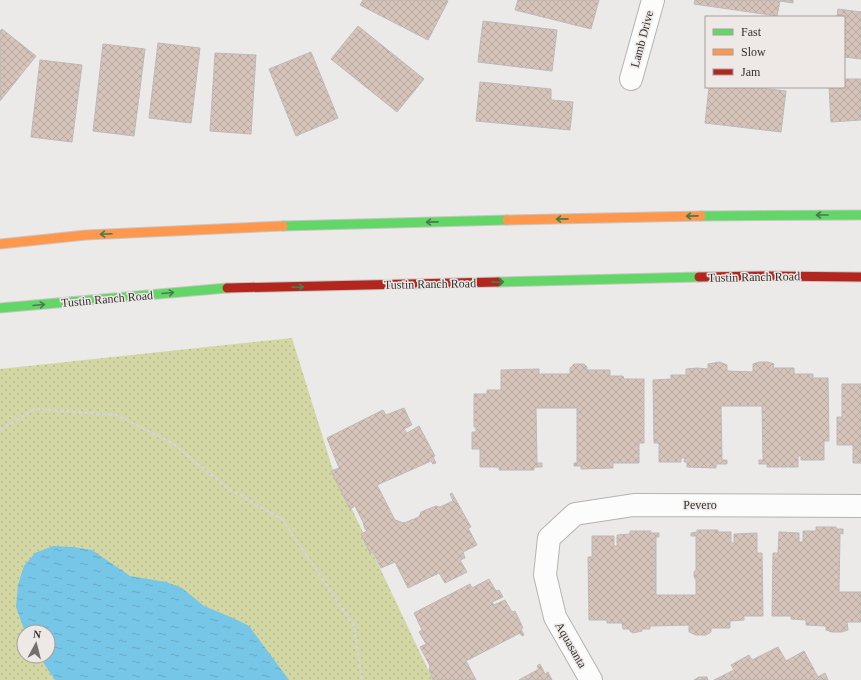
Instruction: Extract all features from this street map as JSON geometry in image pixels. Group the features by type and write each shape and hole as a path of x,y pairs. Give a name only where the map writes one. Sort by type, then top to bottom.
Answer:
{"main road":[{"path":"0,244 86,235 274,226 697,216 861,215"},
{"name":"Tustin Ranch Road","path":"0,308 223,288 765,276 861,277"}],"street":[{"name":"Lamb Drive","path":"631,79 653,0"},
{"name":"Pevero","path":"549,538 575,514 634,505 861,506"},
{"name":"Aquasanta","path":"549,538 545,575 555,617 591,680"}],"path":[{"path":"0,430 35,409 116,415 172,444 230,490 282,519 354,626 362,680"}],"green space":[{"path":"292,338 332,467 433,680 0,680 0,369"}],"water":[{"path":"53,546 92,550 130,576 166,582 182,588 204,606 249,626 289,680 55,680 44,664 56,664 56,624 22,624 16,607 18,585 24,566 35,553"}],"building":[{"path":"363,0 448,1 428,40 360,5"},
{"path":"518,0 599,0 591,29 515,10"},
{"path":"695,0 793,0 793,3 780,1 777,16 694,4"},
{"path":"838,9 861,12 861,59 845,57 845,16 837,16"},
{"path":"483,21 557,30 552,71 478,62"},
{"path":"358,26 424,79 397,112 331,59"},
{"path":"2,29 36,56 0,101 0,31"},
{"path":"158,43 200,48 191,123 149,118"},
{"path":"103,44 145,49 134,136 93,131"},
{"path":"311,52 338,118 296,136 269,69"},
{"path":"215,53 256,55 251,134 210,131"},
{"path":"40,60 82,65 72,142 31,137"},
{"path":"845,79 861,79 861,120 831,122 829,88 845,88"},
{"path":"480,82 551,89 551,100 573,102 570,130 476,121"},
{"path":"709,88 760,88 786,91 781,132 705,123"},
{"path":"720,362 727,365 727,371 753,372 753,364 768,362 774,364 773,368 794,368 794,374 813,374 813,378 828,378 829,441 824,441 824,460 801,460 801,456 798,456 798,467 767,467 767,464 759,464 759,460 763,460 762,406 721,406 722,460 727,460 727,464 716,464 716,468 687,467 687,462 684,462 685,458 681,458 681,462 659,462 659,443 654,443 653,380 671,379 671,375 686,375 686,369 708,369 708,364"},
{"path":"574,364 584,364 587,367 587,370 610,370 610,376 623,376 624,379 644,379 644,443 639,443 639,463 613,463 613,468 581,469 581,466 574,466 574,463 577,463 577,408 536,408 537,463 542,463 542,467 534,467 534,470 499,470 499,467 480,467 480,449 472,449 472,432 476,432 476,427 474,427 474,394 487,394 487,390 501,390 501,370 539,369 539,374 570,374 570,368"},
{"path":"842,384 861,384 861,463 853,463 853,445 837,445 837,417 842,417"},
{"path":"404,408 412,425 404,429 407,433 419,426 435,456 433,457 436,463 433,464 431,461 377,485 395,520 404,523 419,517 421,512 436,506 440,507 453,501 450,494 452,493 471,527 468,528 477,545 463,552 465,558 460,560 467,572 445,583 439,573 408,588 395,562 381,568 373,552 370,553 361,534 367,531 363,522 355,506 350,509 331,471 339,468 327,438 383,410 386,415"},
{"path":"816,527 836,527 836,529 843,529 843,534 840,533 839,592 861,592 861,622 847,622 848,630 842,632 832,632 826,630 826,626 806,625 806,620 791,619 791,616 772,616 773,553 778,553 779,532 799,533 799,542 803,542 803,531 816,531"},
{"path":"697,530 718,530 718,532 731,532 731,543 734,543 734,534 757,533 757,553 762,553 763,616 744,616 744,620 730,621 730,628 711,628 711,632 706,635 696,635 689,632 689,625 650,626 650,629 642,629 642,631 633,633 629,629 623,629 622,623 607,623 607,620 589,620 588,557 592,557 592,536 614,536 614,546 617,546 617,535 630,534 630,531 651,531 651,533 659,533 659,537 656,537 656,595 696,595 696,579 694,572 696,570 696,536 691,536 691,533 697,532"},
{"path":"489,579 496,591 499,590 503,597 492,602 494,605 505,600 512,612 515,611 523,628 521,629 524,635 522,636 520,633 466,661 476,680 433,680 429,670 430,666 420,647 426,644 419,632 422,630 414,613 470,584 472,588"},
{"path":"778,647 786,661 804,651 818,677 825,673 828,680 714,680 734,670 731,665 749,655 752,660"},
{"path":"540,664 545,674 548,672 552,680 519,680 539,669 537,666"},
{"path":"699,677 707,677 708,680 694,680"}],"traffic: fast":[{"path":"701,216 861,215"},
{"path":"283,226 507,220"},
{"path":"498,282 699,277"},
{"path":"0,308 227,288"}],"traffic: slow":[{"path":"507,220 701,216"},
{"path":"0,244 86,235 283,226"}],"traffic: jam":[{"path":"699,277 861,277"},
{"path":"227,288 498,282"}]}
